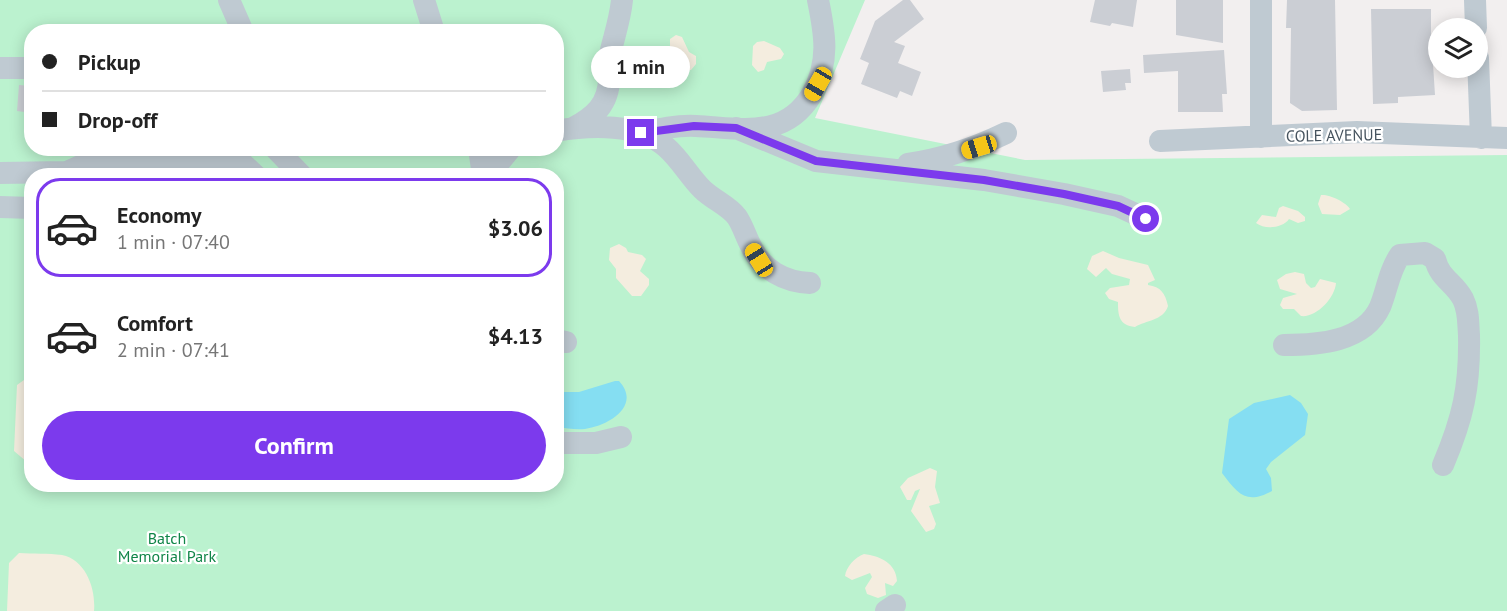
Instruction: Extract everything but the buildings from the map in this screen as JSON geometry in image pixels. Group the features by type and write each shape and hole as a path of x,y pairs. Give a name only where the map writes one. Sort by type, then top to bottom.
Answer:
{"street":[{"path":"229,0 240,24"},
{"path":"424,0 432,24"},
{"path":"564,130 596,113 605,98 609,79 608,64 615,41 622,0"},
{"path":"641,133 694,126 736,128 783,123 797,115 818,84 826,55 818,0"},
{"path":"1261,0 1261,137"},
{"path":"1475,0 1476,18"},
{"path":"0,68 24,68"},
{"path":"1479,78 1481,138"},
{"path":"736,128 816,161 984,180 1064,194 1118,206 1146,219"},
{"path":"564,130 627,129 651,135 667,148 704,191 732,211 740,220 752,249 767,268 784,278 810,283"},
{"name":"COLE AVENUE","path":"1160,141 1357,132 1507,138"},
{"path":"880,169 933,161 979,147 1006,133"},
{"path":"282,156 294,168"},
{"path":"495,168 505,156"},
{"path":"76,168 89,162 239,160 248,168"},
{"path":"0,173 24,173"},
{"path":"0,207 24,208"},
{"path":"1284,345 1325,343 1359,331 1373,319 1380,307 1392,266 1400,255 1425,253 1435,259 1438,271 1452,284 1463,300 1468,314 1468,390 1459,427 1443,465"},
{"path":"564,442 596,443 621,437"}],"green space":[{"name":"Batch Memorial Park","path":"0,0 865,0 815,118 1025,160 1507,155 1507,611 0,611"}],"sand":[{"path":"676,35 682,37 689,52 696,56 696,64 691,70 685,70 670,53 670,39"},
{"path":"764,41 780,48 784,54 781,59 767,62 764,70 758,72 752,65 753,46 757,42"},
{"path":"1321,195 1337,199 1350,209 1340,215 1322,214 1318,204"},
{"path":"1283,206 1298,211 1305,217 1305,221 1298,223 1289,219 1274,227 1264,227 1256,223 1262,215 1276,217 1279,208"},
{"path":"619,244 628,252 642,255 646,259 640,271 649,279 649,285 641,296 632,296 616,278 616,269 609,260 610,248"},
{"path":"1103,251 1119,258 1148,265 1155,280 1148,285 1159,289 1167,301 1168,306 1162,315 1135,327 1120,319 1118,302 1109,299 1105,293 1110,288 1129,285 1130,279 1112,274 1106,268 1096,277 1087,269 1092,256"},
{"path":"1295,272 1304,274 1306,283 1311,288 1315,287 1320,279 1336,283 1328,301 1313,314 1301,316 1294,309 1283,309 1280,305 1283,298 1297,294 1280,289 1277,280 1286,274"},
{"path":"24,380 24,459 14,451 17,385"},
{"path":"930,468 937,471 935,487 940,503 929,506 936,524 934,529 926,532 911,511 920,489 915,491 911,500 907,500 900,487 908,478"},
{"path":"19,553 62,555 77,563 83,569 91,585 94,611 7,611 9,563"},
{"path":"864,554 881,559 894,569 897,581 893,586 885,583 886,595 878,598 867,594 865,588 872,577 870,573 852,580 845,576 847,569 857,557"}],"water":[{"path":"619,381 625,390 627,399 619,413 603,424 585,429 564,428 564,392 579,392"},
{"path":"1290,395 1301,403 1308,414 1305,435 1271,462 1266,469 1271,478 1272,491 1255,497 1243,495 1222,473 1229,419 1254,403"}],"route":[{"path":"641,133 670,127 736,128 816,161 984,180 1064,194 1118,206 1146,219"}]}
